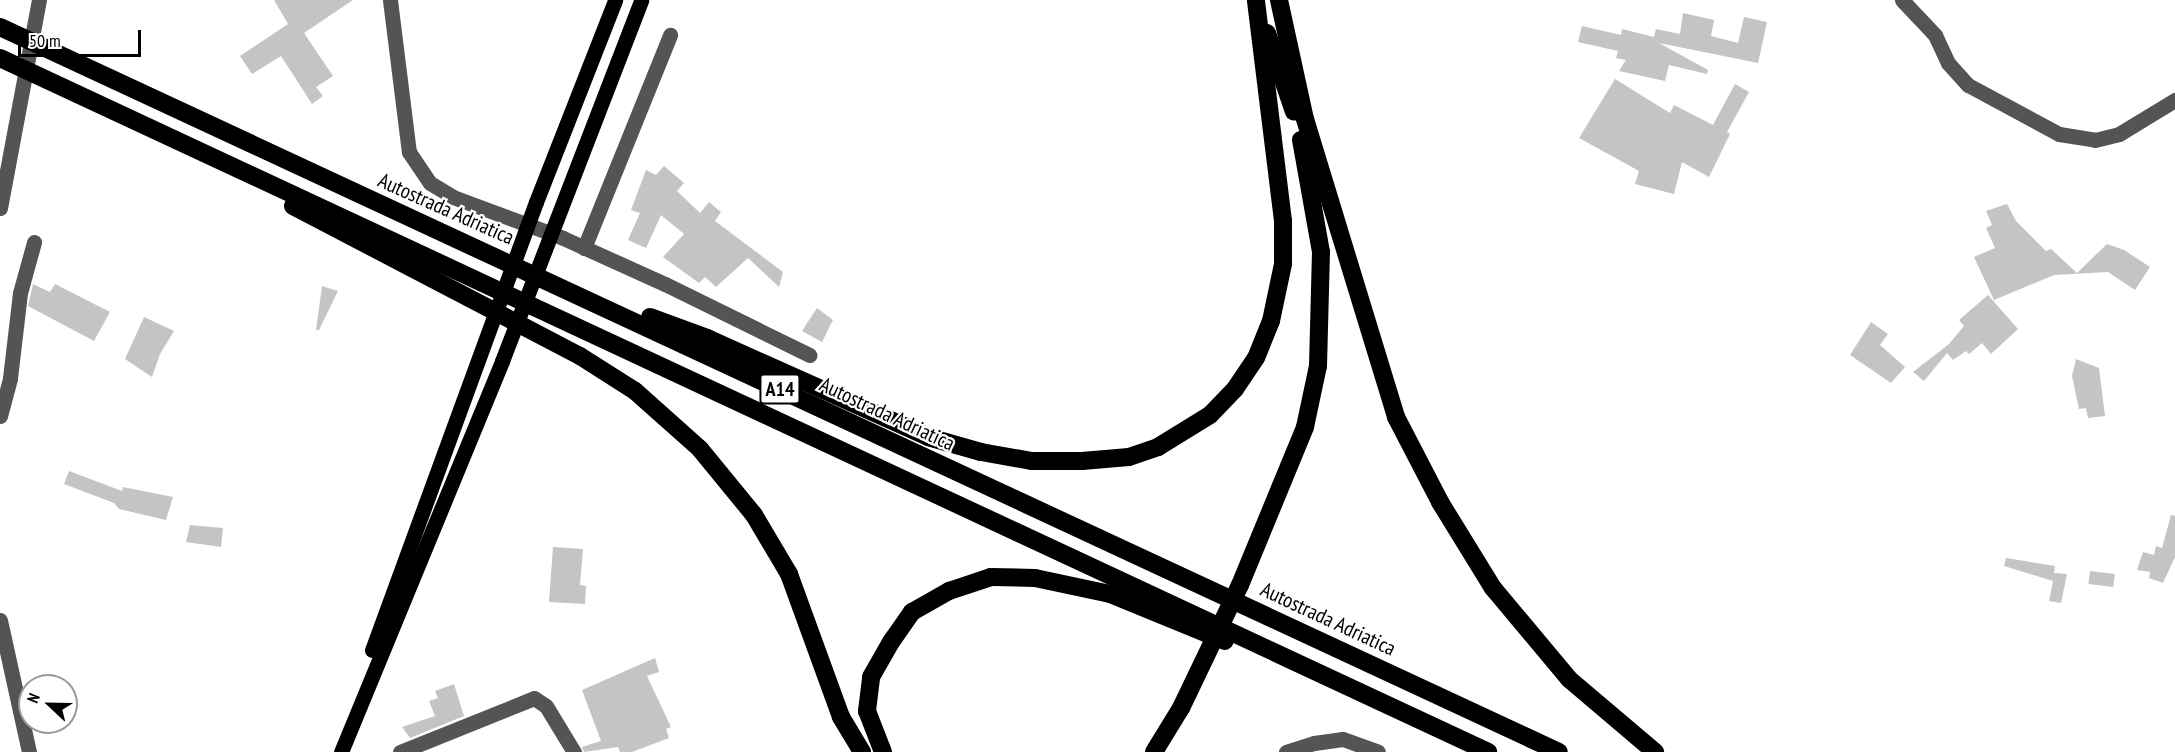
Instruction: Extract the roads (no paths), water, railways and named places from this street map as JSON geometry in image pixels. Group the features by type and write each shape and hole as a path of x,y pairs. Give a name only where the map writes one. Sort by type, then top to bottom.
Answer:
{"highway":[{"path":"1154,752 1181,708 1264,530 1305,426 1318,366 1321,252 1296,119 1278,0"},
{"path":"1278,0 1305,119 1396,417 1440,502 1493,588 1569,679 1655,752"},
{"path":"1257,3 1296,119"},
{"path":"541,276 707,338 928,437 981,452 1032,461 1082,460 1129,457 1158,447 1210,415 1234,389 1256,358 1271,321 1283,264 1283,221 1257,3"},
{"name":"Autostrada Adriatica","path":"0,27 271,155 541,276 1559,752"},
{"name":"A14","path":"0,58 1488,752"},
{"path":"198,150 302,211 580,356 635,391 700,449 754,515 789,573 841,717 862,752"},
{"path":"883,752 867,711 872,677 891,642 912,612 949,591 990,577 1035,578 1110,594 1448,734"}],"main road":[{"path":"336,752 536,202 615,0"},
{"path":"341,752 502,361 641,0"}],"street":[{"path":"0,208 39,0"},
{"path":"390,0 404,129 409,152 421,173 443,192 584,248 809,355"},
{"path":"1902,0 1935,35 1948,63 1968,86 2059,134 2085,139 2106,138 2175,100"},
{"path":"584,248 670,35"},
{"path":"0,416 10,378 20,293 34,242"},
{"path":"0,620 29,752"},
{"path":"399,752 534,698 546,706 574,752"},
{"path":"1286,752 1314,743 1343,740 1378,752"}]}
